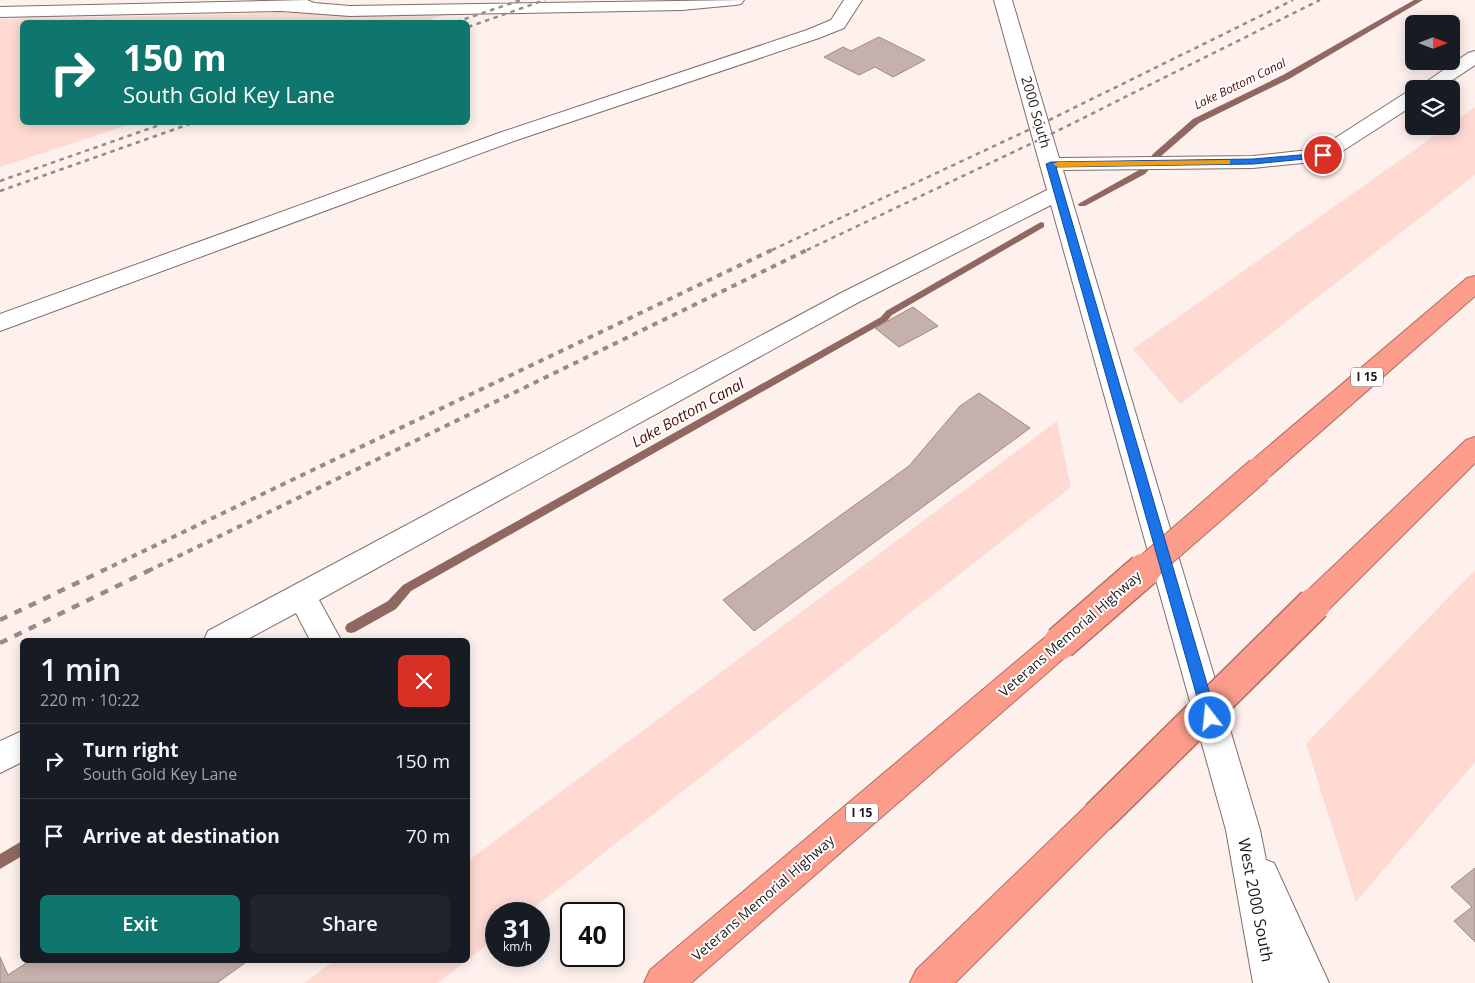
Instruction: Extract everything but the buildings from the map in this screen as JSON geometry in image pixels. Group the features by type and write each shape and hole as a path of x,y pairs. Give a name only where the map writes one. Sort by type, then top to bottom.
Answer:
{"highway":[{"name":"Veterans Memorial Highway","path":"663,983 1060,643 1475,283"},
{"path":"929,983 1475,447"}],"street":[{"path":"287,7 340,2 434,0"},
{"path":"0,12 287,7 360,11 682,5 735,0"},
{"path":"0,323 372,183 645,87 813,34 838,24 853,0"},
{"name":"2000 South","path":"1003,0 1242,830"},
{"path":"1440,80 1475,57"},
{"path":"1051,164 1253,162 1323,155 1405,102"},
{"path":"223,638 849,298 1059,193"},
{"path":"301,595 325,638"},
{"path":"0,758 20,747"},
{"name":"West 2000 South","path":"1242,830 1272,983"},
{"name":"West 2000 South","path":"1242,830 1310,983"}],"shaded area":[{"path":"276,13 450,13 430,20 20,20 20,125 128,125 0,167 0,19"},
{"path":"1475,107 1475,175 1180,404 1133,349 1435,135 1460,135 1460,118"},
{"path":"1057,421 1071,487 541,902 485,902 485,946 470,958 470,860"},
{"path":"1475,570 1475,762 1356,902 1306,744"},
{"path":"331,963 463,963 438,983 304,983"}],"waterway":[{"name":"Lake Bottom Canal","path":"1082,204 1142,172 1157,155 1196,121 1286,77 1419,0"},
{"name":"Lake Bottom Canal","path":"351,628 392,605 407,588 884,319 889,313 1041,225"},
{"name":"Lake Bottom Canal","path":"0,862 20,849"}],"railway":[{"path":"462,20 521,0"},
{"path":"470,26 545,0"},
{"path":"772,250 1039,125 1293,0"},
{"path":"807,250 1043,138 1320,0"},
{"path":"0,181 159,125"},
{"path":"0,191 187,125"},
{"path":"102,571 774,249"},
{"path":"148,571 809,249"},
{"path":"0,620 104,570"},
{"path":"0,643 150,570"}],"slow traffic":[{"path":"1058,164 1227,162"}],"route":[{"path":"1210,718 1051,164 1253,162 1323,155"}]}
